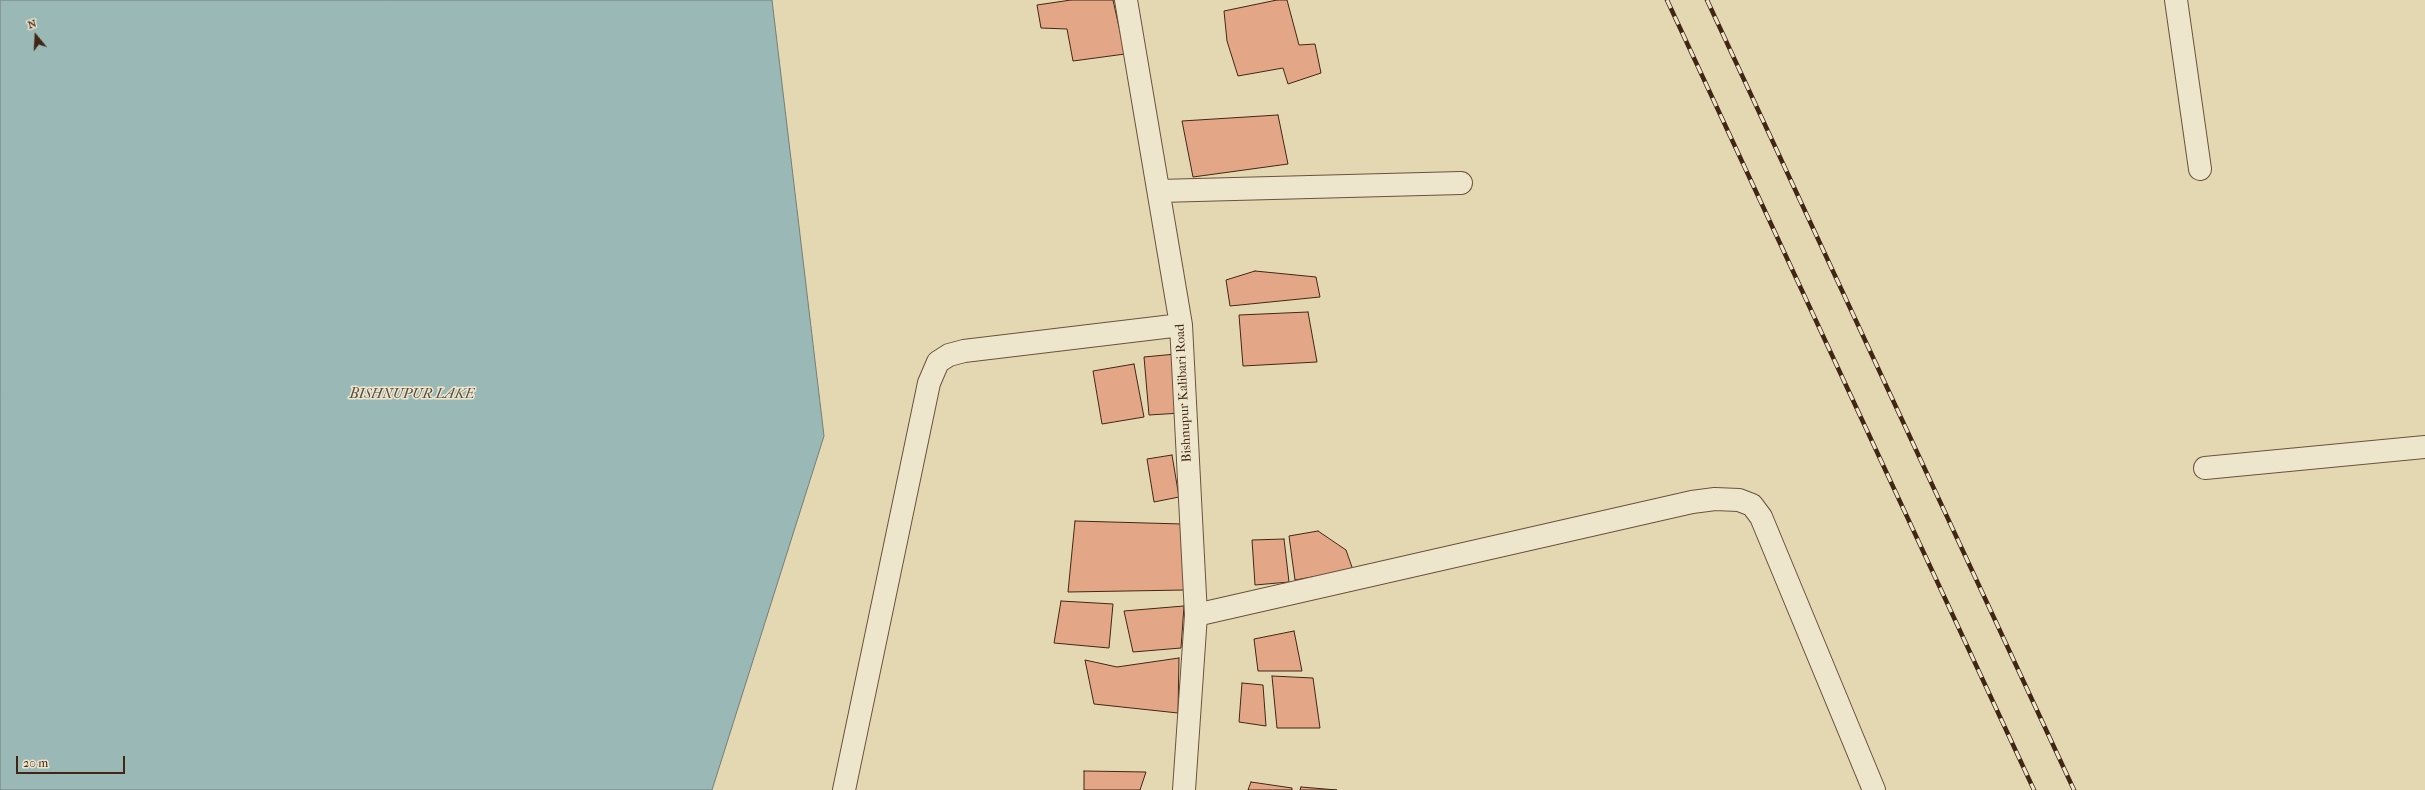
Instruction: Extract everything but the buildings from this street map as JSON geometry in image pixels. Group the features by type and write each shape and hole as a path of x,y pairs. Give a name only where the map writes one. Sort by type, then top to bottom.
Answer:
{"street":[{"name":"Bishnupur Kalibari Road","path":"1126,0 1182,325 1196,615 1184,790"},
{"path":"2176,0 2200,169"},
{"path":"1159,191 1461,182"},
{"path":"844,790 930,383 938,362 949,355 964,351 1182,325"},
{"path":"2205,468 2425,447"},
{"path":"1196,615 1692,502 1715,499 1739,500 1752,505 1761,517 1874,790"}],"water":[{"name":"BISHNUPUR LAKE","path":"0,0 772,0 824,436 712,790 0,790"}],"railway":[{"path":"1667,0 2034,790"},
{"path":"1707,0 2074,790"}]}
